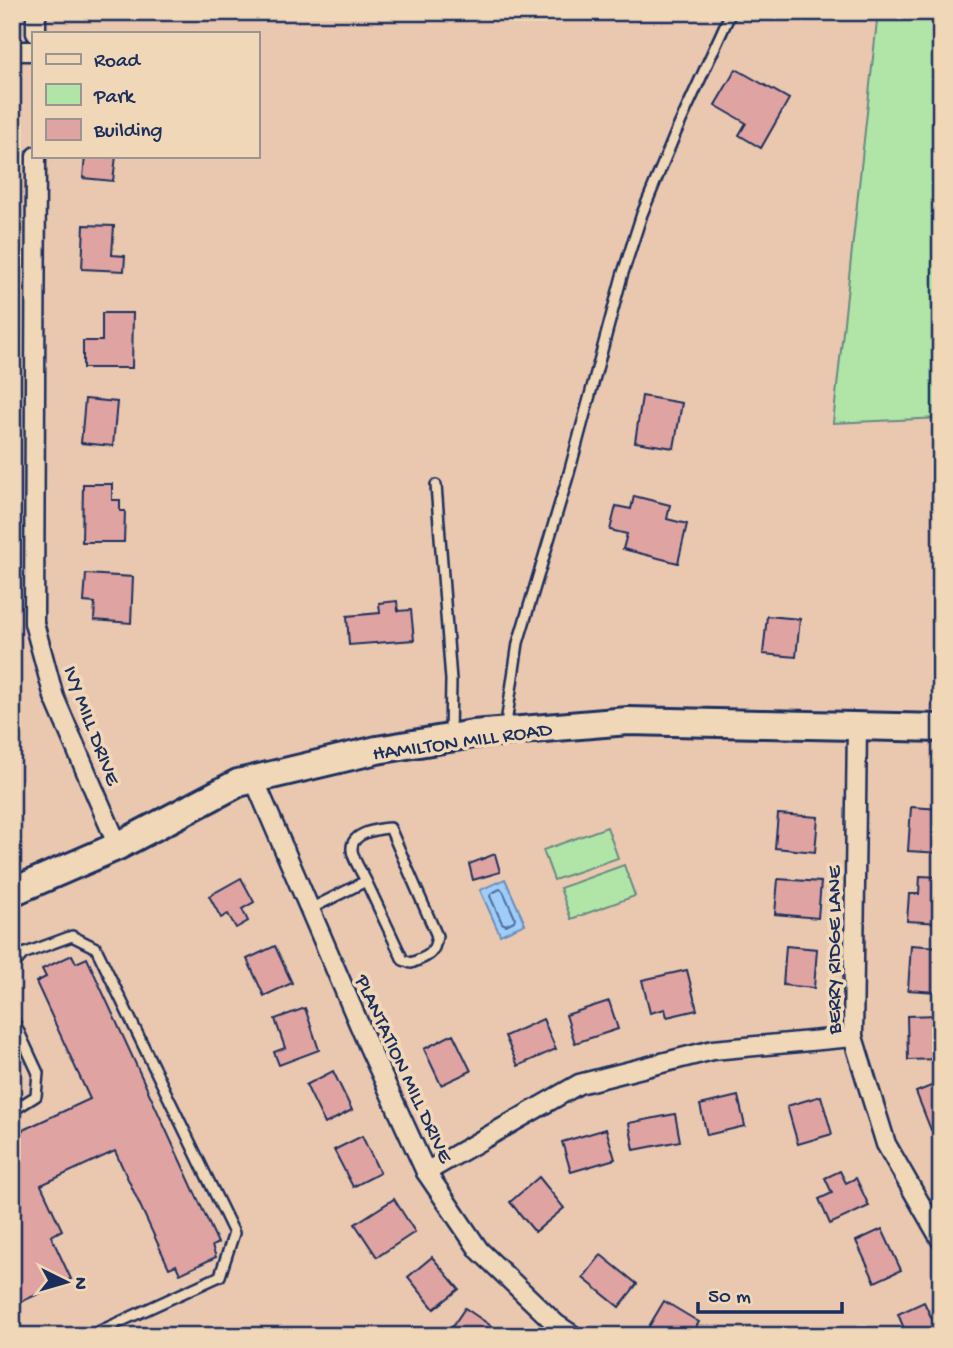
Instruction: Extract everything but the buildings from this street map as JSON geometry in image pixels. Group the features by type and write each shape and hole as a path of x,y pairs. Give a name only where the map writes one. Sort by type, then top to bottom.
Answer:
{"main road":[{"name":"HAMILTON MILL ROAD","path":"12,892 118,846 238,783 377,750 505,731 628,721 941,728"}],"street":[{"path":"36,12 36,32"},
{"path":"12,51 32,51"},
{"name":"IVY MILL DRIVE","path":"36,158 34,623 54,697 118,846"},
{"name":"BERRY RIDGE LANE","path":"857,726 853,1037 886,1144 941,1240"},
{"name":"PLANTATION MILL DRIVE","path":"254,779 368,1045 426,1172 479,1250 556,1324 574,1336"},
{"path":"426,1172 579,1084 713,1050 853,1037"}],"lane":[{"path":"505,731 521,632 569,473 622,276 642,214 731,12"},
{"path":"436,485 451,680 450,738"},
{"path":"390,828 437,936 435,949 429,956 411,963 403,960 366,881 351,850 352,842 358,836 390,828"},
{"path":"310,909 366,881"},
{"path":"12,967 23,954 72,936 96,948 234,1233 220,1276 89,1336"},
{"path":"12,1017 38,1073 36,1096 12,1111"}],"green space":[{"path":"878,12 941,12 941,418 833,423"},
{"path":"607,827 618,858 554,880 543,850"},
{"path":"624,865 635,896 571,919 560,888"}],"water":[{"path":"505,879 525,924 500,935 480,890"}]}
